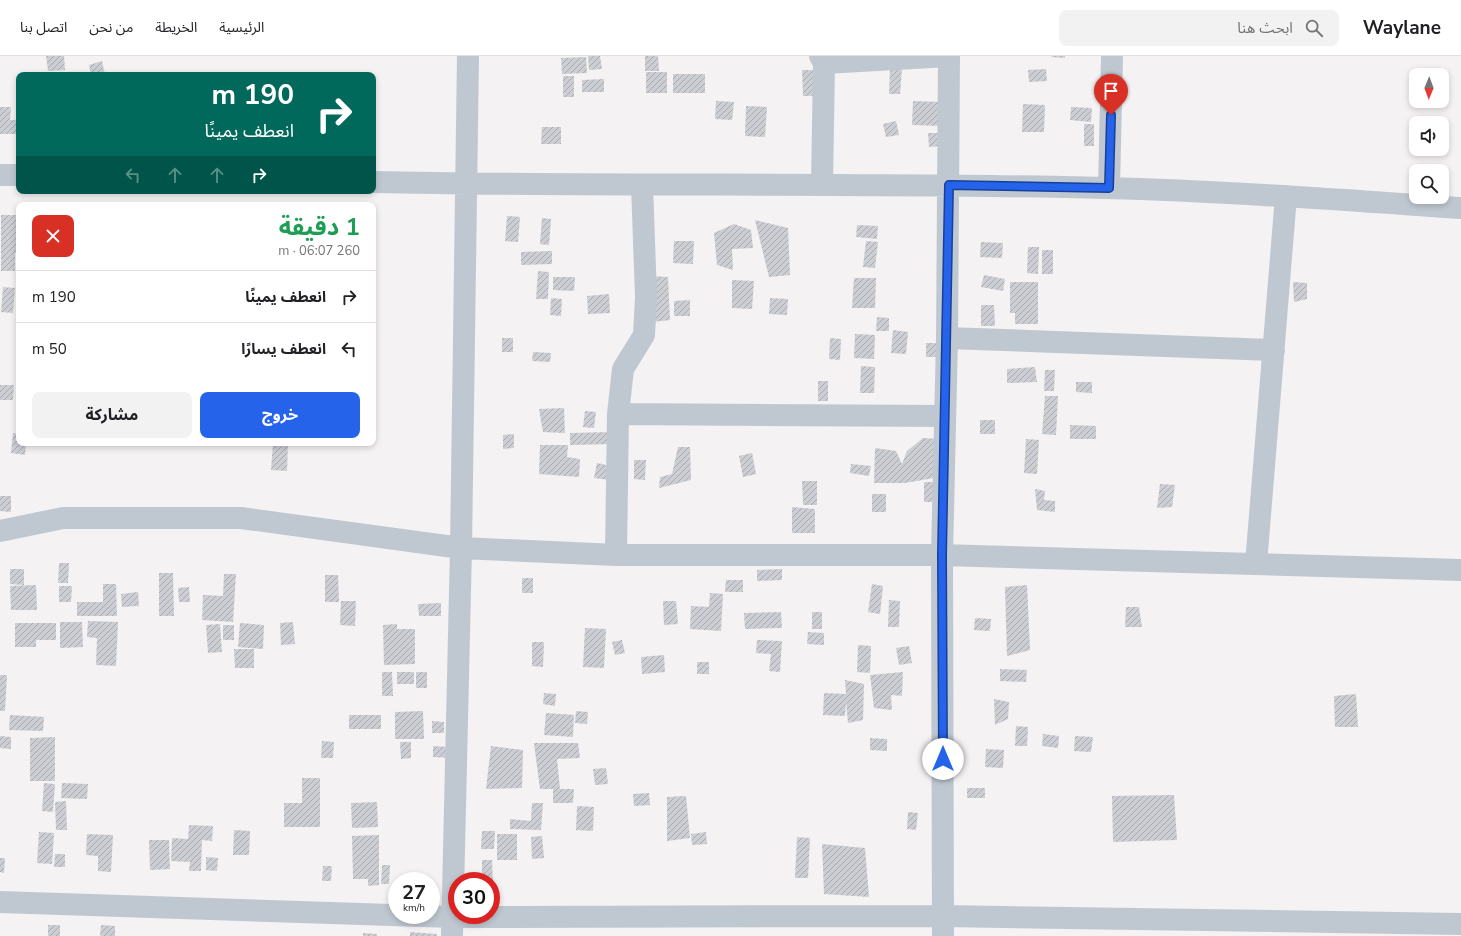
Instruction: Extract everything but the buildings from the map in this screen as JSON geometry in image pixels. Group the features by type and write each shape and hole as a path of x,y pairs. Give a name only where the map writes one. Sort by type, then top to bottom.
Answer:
{"street":[{"path":"452,927 468,184 468,56"},
{"path":"822,185 822,60 949,56 947,338 942,555 943,926"},
{"path":"1109,188 1112,56"},
{"path":"0,175 16,175"},
{"path":"376,182 642,185 949,185 1109,188 1286,196 1461,208"},
{"path":"616,555 618,414 623,369 644,335 646,297 642,185"},
{"path":"1256,564 1286,196"},
{"path":"947,338 1274,350"},
{"path":"618,414 945,416"},
{"path":"0,531 63,518 241,518 461,548 616,555 942,555 1461,570"},
{"path":"0,902 452,927 1461,924"}],"route":[{"path":"943,759 942,555 949,185 1109,188 1111,115"}]}
